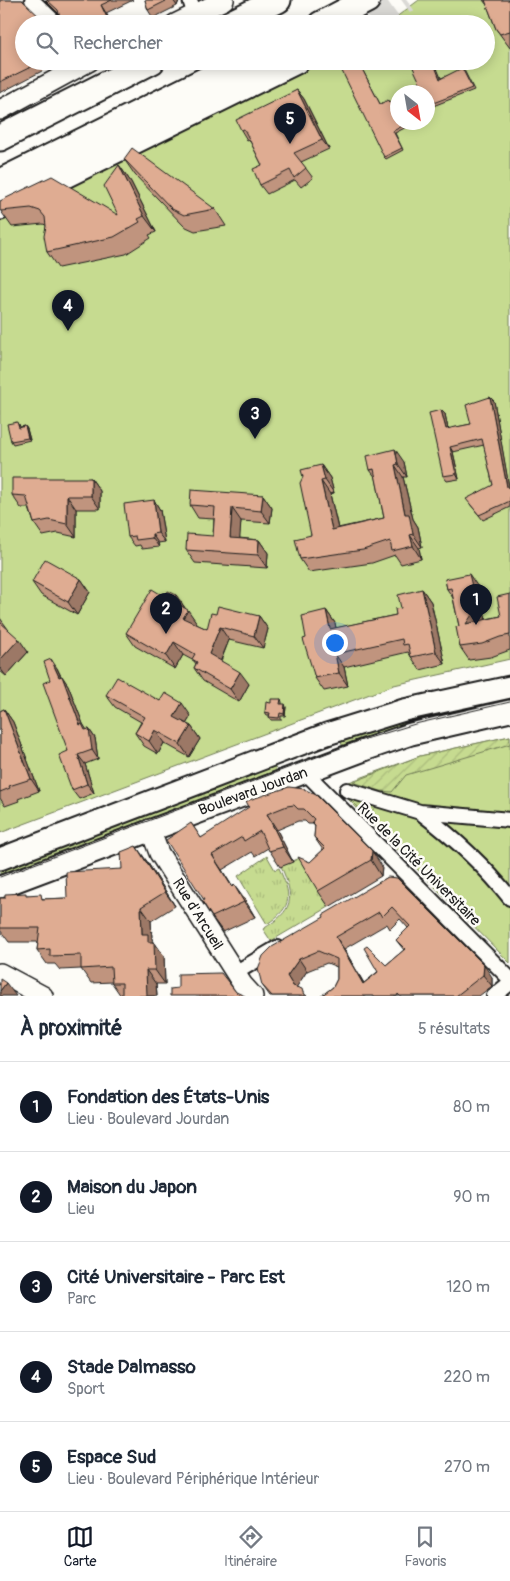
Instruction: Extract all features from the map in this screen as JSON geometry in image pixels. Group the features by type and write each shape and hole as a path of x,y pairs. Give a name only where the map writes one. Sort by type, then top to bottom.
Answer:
{"highway":[{"path":"247,15 278,0"},
{"path":"338,15 367,0"},
{"path":"0,138 134,70"},
{"path":"0,182 226,70"},
{"path":"0,207 278,70"},
{"path":"0,203 68,174"}],"main road":[{"name":"Boulevard Jourdan","path":"0,859 327,734 404,710 510,687"},
{"name":"Boulevard Jourdan","path":"0,887 150,829 411,734 510,711"}],"street":[{"path":"32,0 48,15"},
{"path":"192,8 224,0"},
{"path":"0,110 73,70"},
{"name":"Rue de la Cité Universitaire","path":"306,772 399,876 510,979"},
{"path":"347,790 420,812 510,820"},
{"path":"420,812 441,828 483,867 510,898"},
{"name":"Rue d'Arcueil","path":"150,829 159,853 235,973 253,996"},
{"path":"235,973 285,943"},
{"path":"0,973 43,996"},
{"path":"494,996 510,983"}],"green space":[{"path":"419,0 510,0 510,659 394,685 0,833 0,219 299,70 495,70 495,15 399,15"},
{"path":"510,692 510,705 344,750 339,737"},
{"path":"510,736 510,963 346,797 349,782 420,756"},
{"path":"510,736 510,744 406,775 392,792 381,791 353,782 420,756"},
{"path":"273,763 278,774 0,880 0,867"},
{"path":"348,797 375,807 368,817"},
{"path":"267,856 275,870 279,868 286,886 288,899 282,911 267,924 238,876"},
{"path":"300,858 329,907 271,941 263,929 281,916 289,903 290,895 286,877 281,866"}],"building":[{"path":"0,0 22,0 38,15 15,15 15,70 25,70 0,82"},
{"path":"47,0 112,0 101,5 106,15 59,15 58,10"},
{"path":"145,0 168,0 148,10"},
{"path":"485,0 510,0 510,31 500,34 495,26 495,15 491,15"},
{"path":"341,70 363,70 380,104 388,100 390,103 390,130 395,130 393,131 402,148 384,157"},
{"path":"414,70 436,70 440,79 458,70 463,70 472,88 435,102 435,85 421,85"},
{"path":"297,90 322,140 294,153 306,168 294,178 290,170 260,185 253,169 262,165 244,129 241,130 236,120"},
{"path":"132,148 215,209 184,215 172,209 124,159"},
{"path":"119,165 144,216 138,219 140,222 114,237 47,252 44,236 45,217 40,211 31,208 0,210 0,201 52,176 118,215 104,186"},
{"path":"490,397 507,487 510,488 510,501 479,515 466,499 493,485 482,439 450,447 456,474 443,476 429,413 441,410 446,429 471,424 466,405"},
{"path":"17,422 19,428 25,426 28,438 11,441 7,424"},
{"path":"395,449 398,464 395,465 405,514 409,514 413,534 410,535 413,546 392,551 390,541 363,550 300,559 295,539 311,535 300,483 303,477 301,470 321,465 325,480 321,481 332,530 384,518 374,469 370,470 367,456"},
{"path":"12,478 91,478 91,496 67,496 67,524 49,520 34,523 26,496 12,495"},
{"path":"191,490 263,495 261,511 232,508 230,538 259,540 258,555 186,550 187,534 213,536 215,507 190,505"},
{"path":"154,500 158,533 152,534 152,538 136,540 135,536 128,537 124,504"},
{"path":"45,559 81,579 68,602 32,582"},
{"path":"469,574 477,607 466,624 501,616 497,597 510,594 510,635 482,644 460,647 456,627 459,626 451,588 447,589 445,579"},
{"path":"152,589 165,597 168,591 176,595 173,601 188,610 183,618 207,629 211,613 216,614 218,606 259,616 254,636 220,627 209,654 240,672 230,689 194,668 197,662 192,659 195,654 174,642 166,656 126,633"},
{"path":"422,589 436,652 411,657 408,644 403,645 402,639 335,654 339,673 315,678 303,639 306,638 302,616 326,610 330,629 396,615 395,609 401,608 398,595"},
{"path":"0,622 19,639 0,660"},
{"path":"51,659 59,677 62,676 80,725 82,724 85,730 89,729 92,750 78,755 87,784 72,790 59,755 68,751 43,683 50,680 44,662"},
{"path":"117,677 160,701 165,693 182,703 174,717 191,726 180,744 155,730 149,741 135,733 145,717 106,695"},
{"path":"271,699 281,699 280,704 285,704 284,714 280,713 279,718 269,717 270,713 265,712 266,702 271,703"},
{"path":"4,709 31,779 9,786 10,788 0,792 0,711"},
{"path":"289,787 304,789 316,795 372,851 371,860 318,891 298,857 310,862 325,848 314,837 315,825 312,822 314,819 304,809 298,809 294,805 287,806 267,814 283,847 269,851 260,831 244,841 242,837 212,855 244,902 212,917 202,901 204,900 166,840 191,823 201,838 249,807 246,801"},
{"path":"136,846 165,892 141,907 142,934 148,934 148,942 154,942 155,970 146,970 146,996 122,996 122,983 112,983 111,967 81,969 81,955 50,956 50,949 37,950 40,928 0,928 0,898 5,898 5,894 41,894 42,899 67,898 66,872 122,869 121,852"},
{"path":"388,877 397,878 484,965 483,975 456,996 400,996 398,994 397,996 321,996 333,987 337,979 337,959 318,951 299,959 287,976 293,986 302,989 304,996 272,996 262,985 258,969 263,956 272,947 324,917 323,915","holes":["392,907 410,926 396,940 405,949 386,965 367,946 364,948 378,972 363,984 336,937 379,912 382,917"]},
{"path":"221,973 236,992 245,996 170,996 170,989 178,988 178,974"},
{"path":"0,979 6,983 0,991"}],"tunnel":[{"path":"386,15 407,0"}],"tram line":[{"path":"0,877 359,741 415,724 510,702"}],"place":[{"name":"Espace Sud","path":"290,144"},
{"name":"Stade Dalmasso","path":"68,331"},
{"name":"Cité Universitaire - Parc Est","path":"255,439"},
{"name":"Fondation des États-Unis","path":"476,625"},
{"name":"Maison du Japon","path":"166,634"}]}
